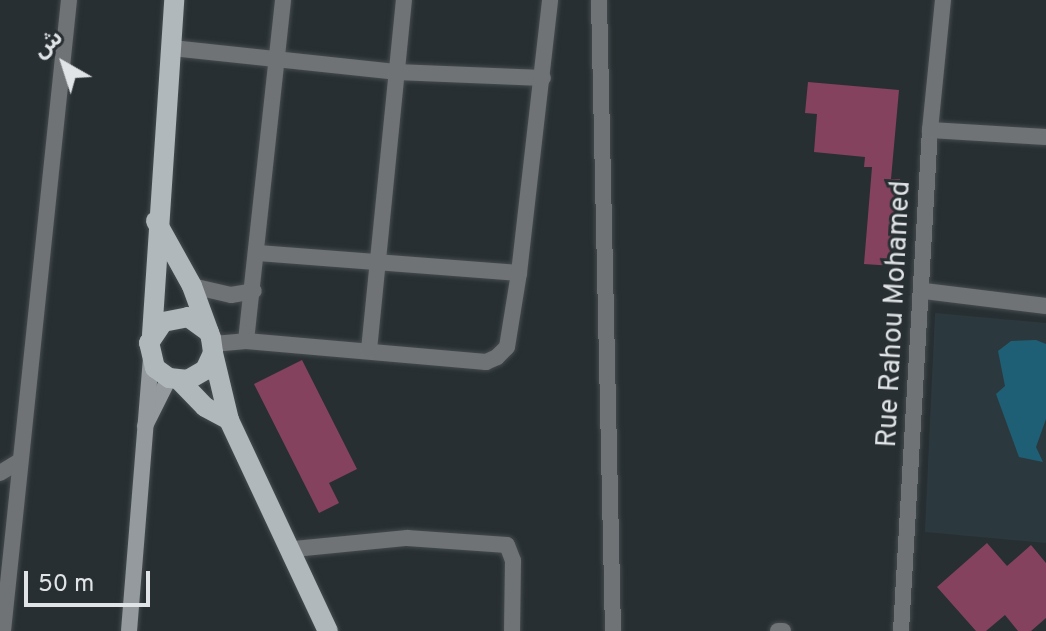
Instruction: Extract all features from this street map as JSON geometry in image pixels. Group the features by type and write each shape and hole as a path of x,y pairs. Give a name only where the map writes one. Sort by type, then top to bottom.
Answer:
{"main road":[{"path":"129,631 142,431 151,360 156,221 174,0"},
{"path":"156,221 192,286 212,343 229,420 294,549 328,631"},
{"path":"152,335 178,316 196,320 212,343"},
{"path":"174,379 197,376 212,343"},
{"path":"151,360 205,407 229,420"},
{"path":"142,431 174,379"}],"street":[{"path":"3,631 18,462 69,0"},
{"path":"246,341 254,291 283,0"},
{"path":"369,350 404,0"},
{"path":"599,0 613,631"},
{"name":"Rue Rahou Mohamed","path":"901,631 924,291 930,130 943,0"},
{"path":"212,343 246,341 486,362 497,357 507,347 519,273 552,5"},
{"path":"172,48 396,72 543,78"},
{"path":"930,130 1046,137"},
{"path":"258,253 519,273"},
{"path":"192,286 231,295"},
{"path":"178,316 231,295 254,291"},
{"path":"924,291 1046,306"},
{"path":"0,473 18,462"},
{"path":"294,549 407,538 507,545 513,561 512,631"}],"shaded area":[{"path":"935,313 1046,323 1046,543 925,532"},
{"path":"1036,340 1046,344 1046,419 1036,447 1043,462 1019,457 996,394 1005,386 998,351 1011,341"}],"building":[{"path":"808,82 899,90 891,179 900,179 894,266 864,264 872,167 864,167 865,157 814,152 817,114 805,113"},
{"path":"302,360 357,469 329,483 339,503 319,513 254,384"},
{"path":"987,543 1007,566 1031,545 1046,563 1046,618 1031,631 1018,631 1005,615 986,631 976,631 937,587"}]}
